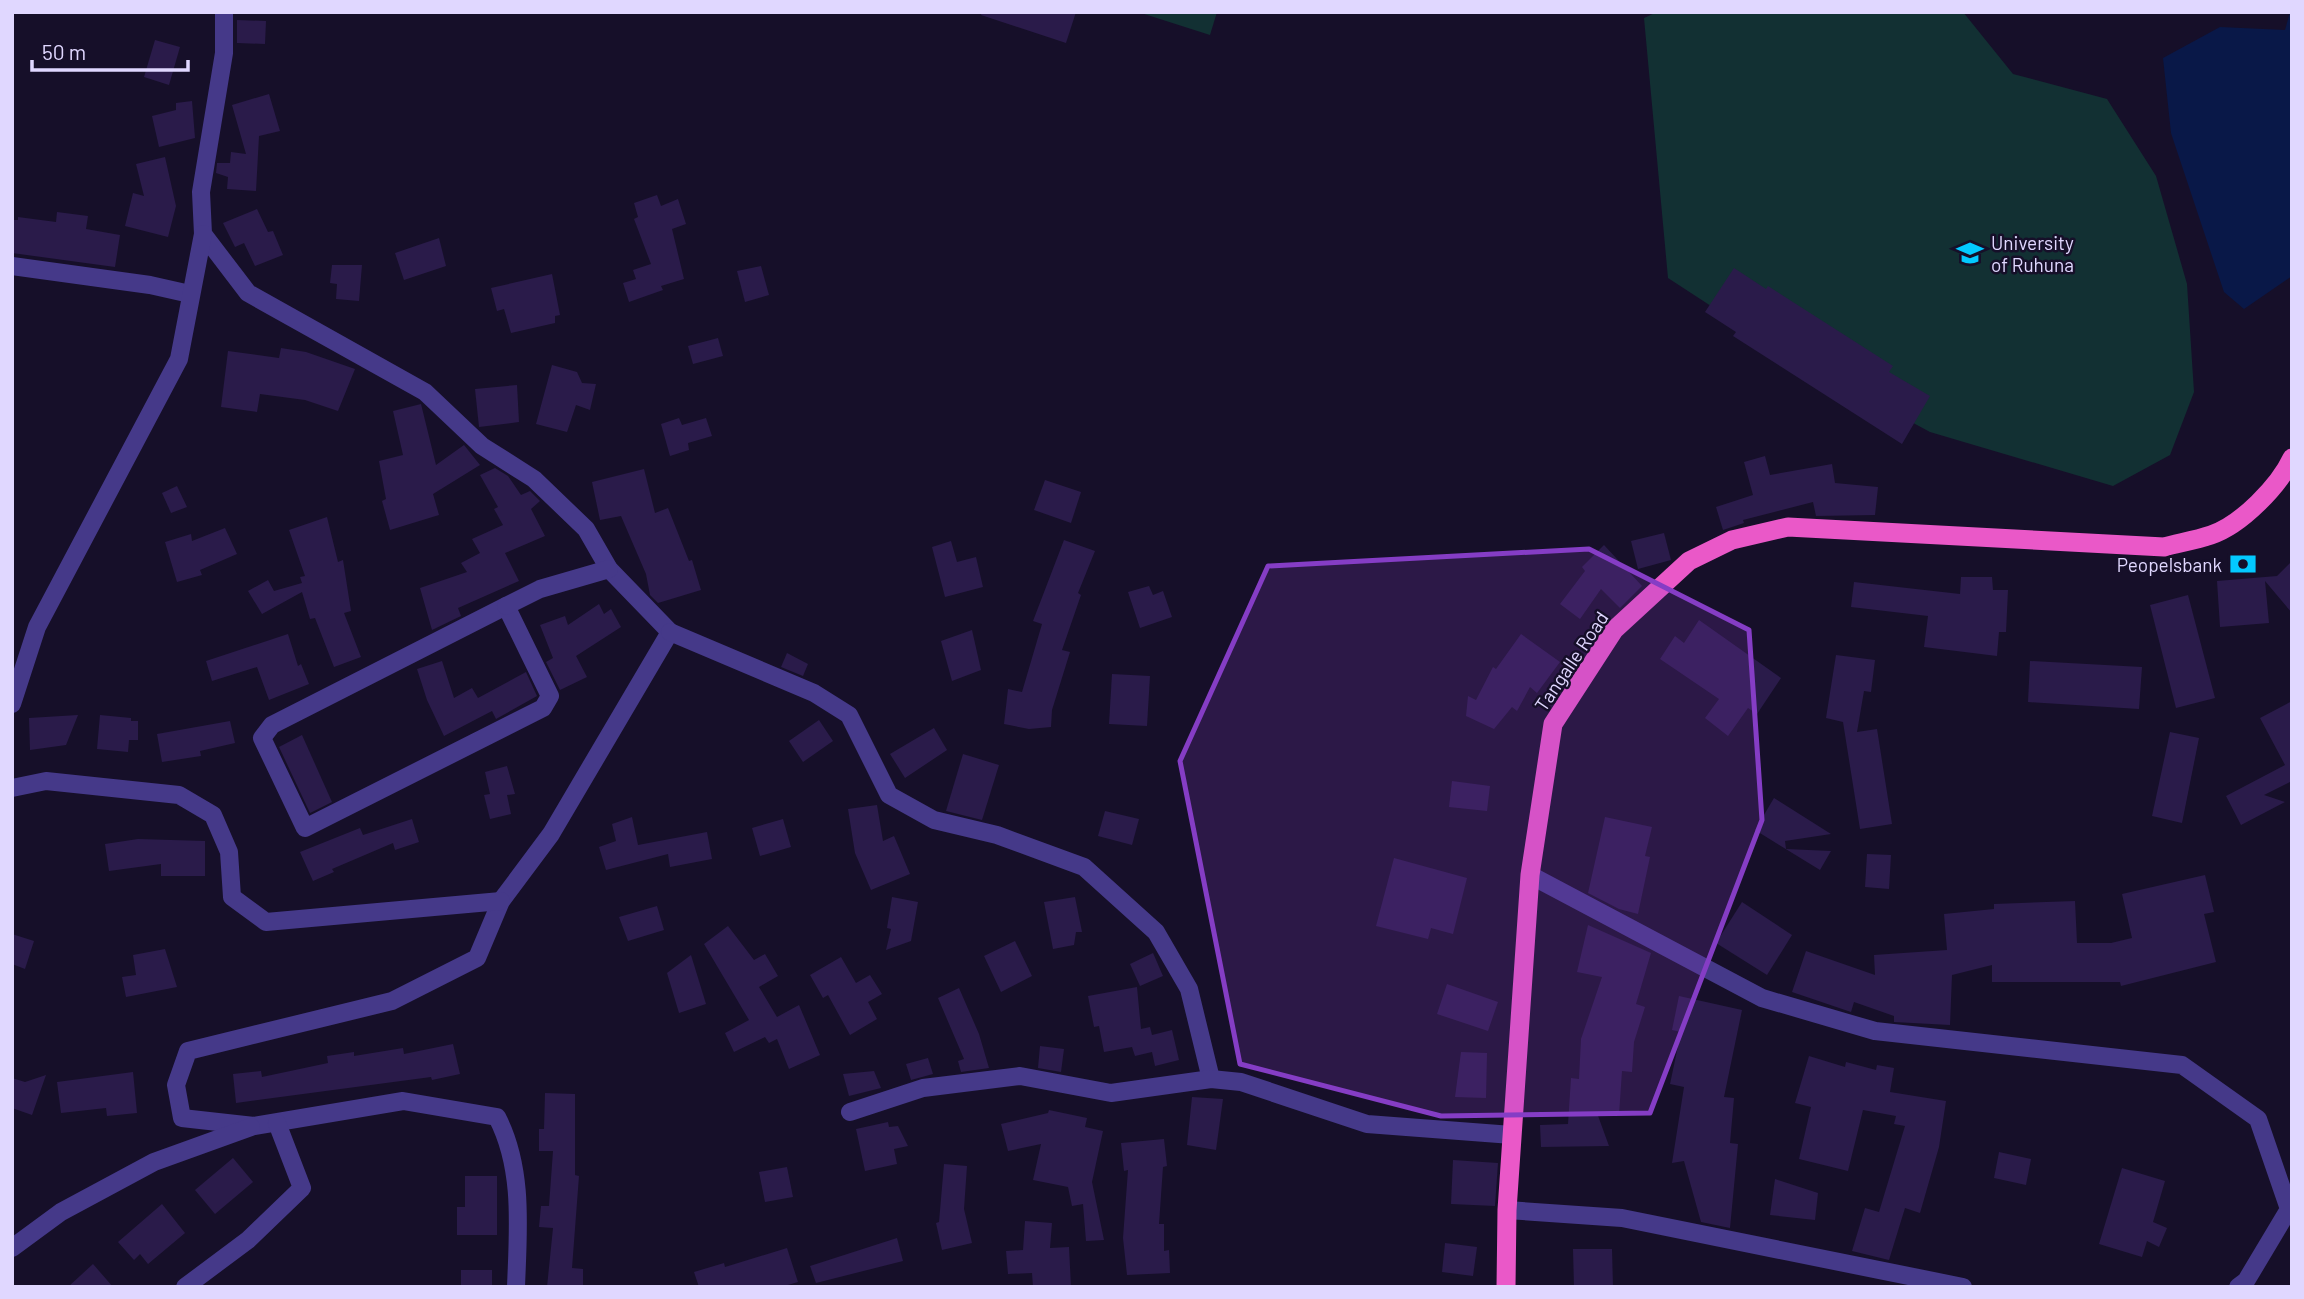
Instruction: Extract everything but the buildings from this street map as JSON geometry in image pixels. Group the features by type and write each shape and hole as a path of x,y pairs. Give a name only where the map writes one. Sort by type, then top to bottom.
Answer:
{"highway":[{"name":"Tangalle Road","path":"1506,1287 1507,1210 1530,875 1553,724 1614,630 1689,561 1732,540 1788,527 2164,547 2214,534 2252,509 2285,472 2292,457"}],"street":[{"path":"12,704 37,628 179,359 203,234 201,191 224,53 223,12"},
{"path":"203,234 248,293 425,392 482,446 534,478 586,529 609,569 670,632 814,693 849,715 889,795 934,820 997,835 1084,867 1156,932 1189,989 1211,1079"},
{"path":"12,266 190,293"},
{"path":"506,606 550,696 543,708 305,828 262,738 272,725 506,606 540,589 609,569"},
{"path":"254,1126 182,1118 176,1085 188,1051 392,1002 477,958 501,901 551,834 670,632"},
{"path":"12,788 46,781 179,794 213,815 229,852 232,897 266,922 501,901"},
{"path":"1530,875 1762,998 1875,1031 2182,1065 2258,1118 2289,1209 2246,1281 2238,1287"},
{"path":"850,1112 923,1088 1020,1076 1111,1093 1211,1079 1241,1082 1367,1124 1512,1135"},
{"path":"12,1248 61,1212 153,1162 254,1126 403,1101 497,1117 509,1141 519,1213 516,1287"},
{"path":"185,1287 247,1240 302,1188 277,1123"},
{"path":"1507,1210 1622,1218 1963,1287"}],"highlighted area":[{"path":"1589,549 1749,630 1762,820 1650,1113 1441,1116 1240,1064 1180,761 1268,566"}],"green space":[{"path":"1138,12 1217,12 1210,35"},
{"name":"University of Ruhuna","path":"1657,12 1963,12 2013,74 2107,99 2156,176 2187,284 2194,392 2170,455 2113,486 1930,432 1780,351 1668,278 1644,18"}],"water":[{"path":"2290,12 2292,276 2244,309 2224,292 2171,133 2163,58 2220,27 2285,30"}],"place":[{"name":"University of Ruhuna","path":"1970,253"},
{"name":"Peopelsbank","path":"2243,564"}]}
